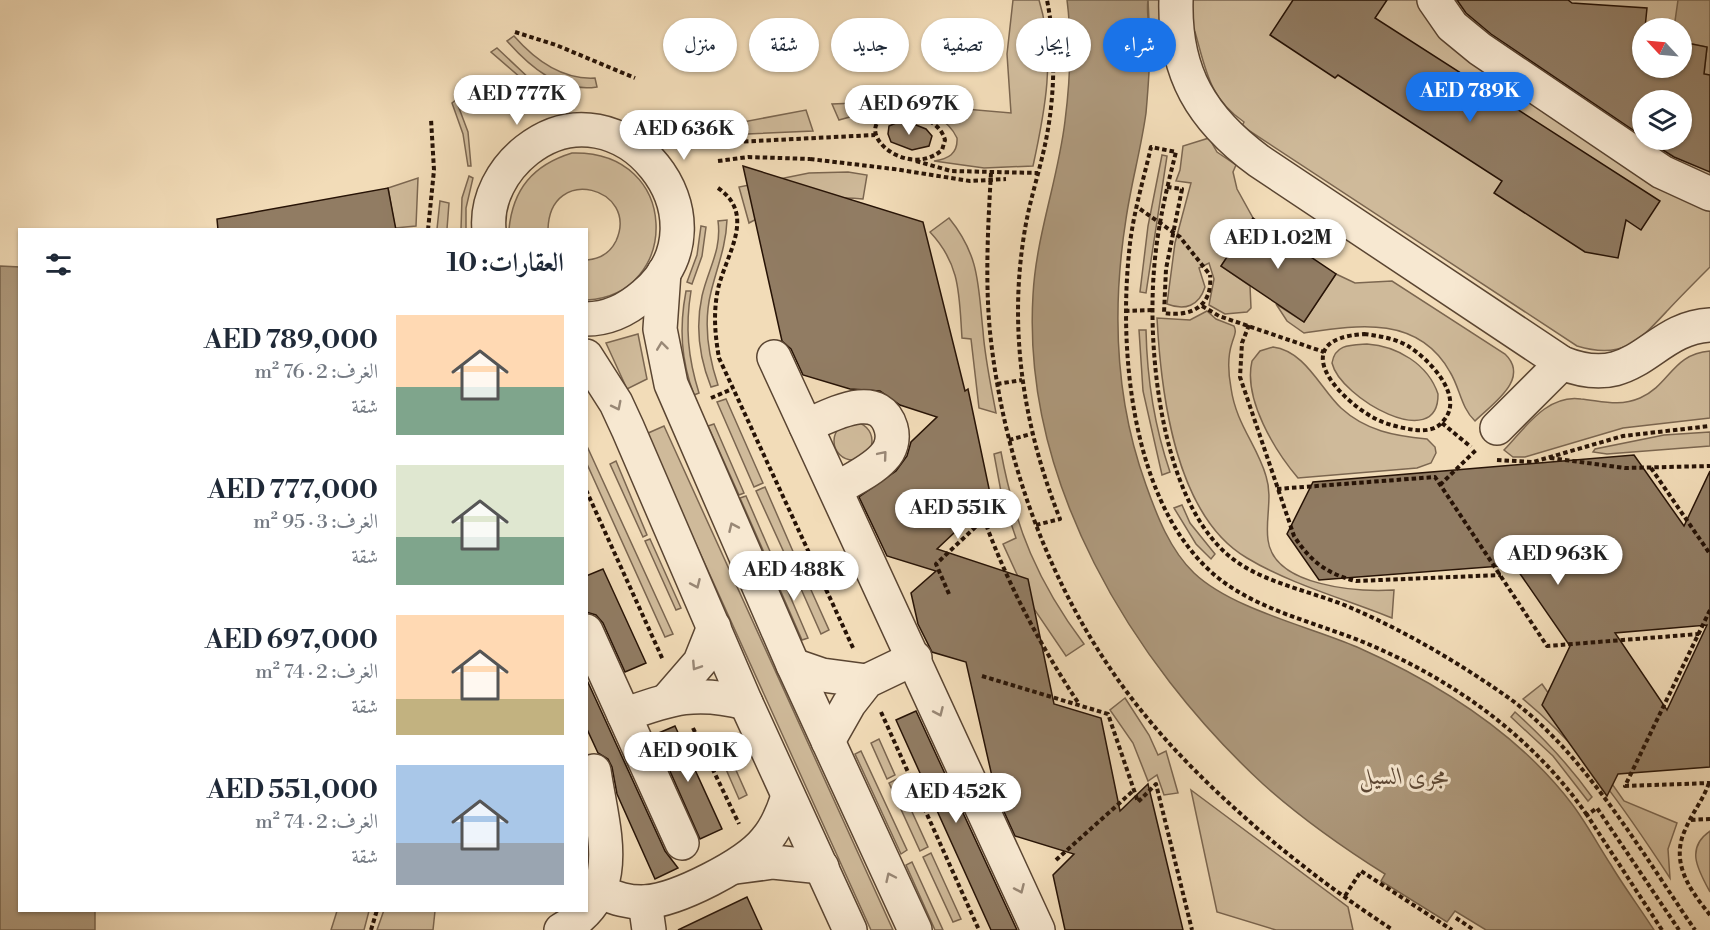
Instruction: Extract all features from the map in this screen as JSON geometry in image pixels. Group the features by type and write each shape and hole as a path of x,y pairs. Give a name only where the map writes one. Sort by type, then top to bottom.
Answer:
{"street":[{"path":"1176,0 1176,27 1188,74 1202,106 1218,127 1269,167 1562,363 1593,371 1614,369 1635,362 1680,333 1710,325"},
{"path":"1434,0 1452,26 1480,49 1662,172 1710,194"},
{"path":"489,228 491,204 497,186 517,158 546,138 579,131 596,132 629,143 657,167 674,200 677,219 674,247 664,273 651,290 634,304 615,314 588,319"},
{"path":"664,273 660,329 671,384 794,665 915,930"},
{"path":"774,357 915,658 1038,930"},
{"path":"588,359 616,403 746,703 822,867 847,927"},
{"path":"1485,447 1562,363"},
{"path":"806,426 857,406 876,409 889,423 891,442 882,460 836,489"},
{"path":"675,696 700,662 714,627"},
{"path":"588,635 682,843"},
{"path":"828,741 849,704 867,681 915,658"},
{"path":"794,665 822,675 867,681"},
{"path":"624,715 675,696 713,696 746,703"},
{"path":"588,911 600,892 606,863 594,771"},
{"path":"600,892 622,900 647,916 675,894 744,860 775,827 789,796"},
{"path":"744,860 822,867"},
{"path":"561,930 588,912"}],"path":[{"path":"1036,525 1060,519 1032,434 1022,380 1018,290 1025,231 1048,128 1053,72 1047,0"},
{"path":"515,32 556,45 635,78"},
{"path":"875,135 882,118 893,114 916,116 936,125 945,140 942,150 932,156 913,159"},
{"path":"428,228 434,170 431,119"},
{"path":"875,135 885,150 951,171 1038,173"},
{"path":"714,143 875,135"},
{"path":"1662,930 1587,815 1543,760 1505,725 1480,707 1398,658 1237,591 1197,559 1168,517 1148,463 1129,371 1125,310 1133,223 1151,147 1176,152 1159,229 1152,310 1157,375 1168,437 1186,497 1207,535 1240,564 1260,575 1358,610 1416,640 1507,696 1541,725 1597,789 1695,930"},
{"path":"718,161 748,157 810,159 970,181 1006,179"},
{"path":"991,173 988,280 997,384 1009,440 1036,525 1082,620 1139,708 1174,748 1223,796 1275,841 1393,930"},
{"path":"1140,209 1180,237 1210,275 1210,291 1202,306 1189,313 1164,313 1166,268 1182,189 1167,187"},
{"path":"718,188 732,200 739,219 738,230 718,288 714,311 719,358 979,930"},
{"path":"1202,306 1219,316 1324,352"},
{"path":"1125,310 1152,310"},
{"path":"1249,325 1242,343 1240,377 1294,536 1305,553 1319,566 1337,576 1356,581 1501,575"},
{"path":"1348,335 1379,336 1408,346 1431,366 1448,392 1449,412 1442,423 1430,430 1407,429 1391,425 1362,411 1325,375 1322,367 1324,352 1334,340 1348,335"},
{"path":"997,384 1022,380"},
{"path":"707,399 732,389"},
{"path":"1442,423 1518,463 1548,458 1623,436 1710,426"},
{"path":"1009,440 1032,434"},
{"path":"1440,485 1485,447"},
{"path":"1548,458 1599,467 1710,466"},
{"path":"1651,468 1710,554"},
{"path":"1277,489 1435,477 1547,646 1699,634"},
{"path":"588,495 744,860"},
{"path":"949,594 936,564 984,519 1015,597 1034,634 1079,705"},
{"path":"1710,610 1625,786 1709,783 1680,844 1682,872 1687,885 1710,915"},
{"path":"982,676 1108,714 1138,802 1156,784 1192,930"},
{"path":"1056,860 1134,790"},
{"path":"1587,815 1597,808 1679,930"},
{"path":"1690,820 1710,819"},
{"path":"1345,896 1361,871 1452,930"},
{"path":"370,930 376,912"},
{"path":"1456,918 1474,930"}],"shaded area":[{"path":"1013,0 1039,0 1043,18 1016,18 1016,72 1048,72 1045,104 1033,166 984,168 934,161 951,155 957,144 957,138 948,125 935,116 920,112 886,110 839,120 832,104 884,102 1011,113 1007,54"},
{"path":"1148,0 1710,0 1710,267 1648,331 1629,345 1607,351 1577,346 1242,126 1244,122 1232,113 1216,93 1206,71 1195,32 1176,36 1176,18 1149,18"},
{"path":"514,36 550,67 571,76 595,78 597,87 571,86 547,76 536,69 507,41"},
{"path":"497,48 532,81 561,97 558,101 529,85 491,52"},
{"path":"456,100 468,132 471,166 468,166 463,134 452,103"},
{"path":"806,110 813,131 724,135 722,126"},
{"path":"1209,138 1217,152 1236,165 1233,172 1237,189 1253,218 1221,266 1250,286 1251,308 1247,312 1225,314 1209,305 1214,279 1209,263 1199,268 1205,287 1195,303 1185,307 1167,304 1175,243 1191,183 1176,181 1183,146"},
{"path":"572,153 608,158 634,174 650,197 656,224 653,250 640,274 618,292 588,300 588,260 600,257 611,249 616,241 620,223 616,207 606,197 592,190 577,190 563,196 552,208 548,228 509,228 515,202 527,180 546,164"},
{"path":"1162,155 1167,156 1146,293 1140,292 1148,226"},
{"path":"848,172 867,175 863,199 834,198 804,202 775,211 749,223 739,187 809,173"},
{"path":"469,176 473,178 466,208 466,228 461,228 462,198"},
{"path":"418,178 416,226 395,228 388,188"},
{"path":"440,201 449,203 447,228 437,228"},
{"path":"949,218 967,245 976,272 985,352 996,413 979,408 971,339 962,338 957,281 948,256 930,232"},
{"path":"727,220 725,239 707,316 709,351 718,385 711,387 701,353 700,308 718,241 718,221"},
{"path":"701,226 706,227 702,256 692,284 687,282 697,255"},
{"path":"1336,274 1355,283 1392,281 1505,354 1512,363 1514,373 1506,390 1475,421 1470,416 1450,372 1437,354 1421,341 1385,328 1345,328 1304,333 1287,321 1276,304 1304,322"},
{"path":"686,291 691,291 688,317 689,342 692,367 699,393 694,395 686,369 682,331"},
{"path":"1207,311 1216,319 1235,328 1230,349 1230,382 1237,413 1266,476 1269,492 1268,540 1274,556 1285,568 1301,577 1320,583 1360,590 1394,590 1392,618 1299,583 1247,558 1223,539 1203,513 1188,484 1176,451 1163,382 1157,318 1190,320"},
{"path":"1139,330 1146,330 1152,402 1170,472 1162,475 1143,391"},
{"path":"638,334 647,379 627,389 606,343"},
{"path":"1367,344 1389,348 1400,353 1427,374 1438,394 1434,411 1423,419 1407,420 1388,414 1369,404 1352,391 1339,377 1332,363 1336,352 1340,349"},
{"path":"1273,347 1294,355 1333,400 1360,422 1392,434 1427,439 1435,447 1436,453 1431,463 1417,468 1298,478 1271,439 1252,392 1250,376 1252,361 1260,351"},
{"path":"1710,351 1710,418 1623,428 1525,457 1513,457 1504,450 1547,407 1569,399 1610,403 1632,401 1658,386 1687,358 1697,353"},
{"path":"726,399 763,483 754,487 717,402"},
{"path":"853,422 867,427 872,441 867,455 853,460 839,455 834,441 839,427"},
{"path":"714,424 744,493 739,495 708,426"},
{"path":"664,426 893,930 871,930 646,434"},
{"path":"1710,432 1710,446 1607,454 1593,452 1595,449 1664,435"},
{"path":"588,448 673,634 665,637 588,466"},
{"path":"1001,452 1021,530 1041,576 1084,644 1066,656 1030,603 1003,544 1016,538 1002,497 994,454"},
{"path":"616,461 647,535 643,537 610,464"},
{"path":"765,487 795,556 787,559 756,491"},
{"path":"746,496 775,563 770,566 740,498"},
{"path":"1182,505 1190,523 1215,554 1211,559 1196,544 1174,508"},
{"path":"650,539 681,608 676,610 645,541"},
{"path":"798,561 829,630 821,634 790,564"},
{"path":"781,575 808,638 802,640 775,578"},
{"path":"1542,684 1624,801 1677,823 1668,849 1670,878 1621,806 1586,761 1546,719 1523,699"},
{"path":"1125,698 1149,735 1158,755 1166,751 1178,793 1164,795 1157,775 1148,781 1133,743 1110,710"},
{"path":"1515,712 1574,774 1592,797 1588,801 1553,756 1511,717"},
{"path":"879,739 895,775 887,779 871,743"},
{"path":"723,741 747,795 739,799 715,744"},
{"path":"861,751 907,850 901,854 855,754"},
{"path":"897,779 928,847 920,851 889,783"},
{"path":"1191,790 1348,907 1353,930 1276,930 1217,912"},
{"path":"1710,831 1710,892 1698,868 1696,852 1702,838"},
{"path":"931,853 961,919 953,922 923,857"},
{"path":"912,862 943,930 935,930 906,865"},
{"path":"337,912 369,912 364,930 331,930"},
{"path":"383,912 435,912 433,930 377,930"}],"water":[{"name":"مجرى السيل","path":"1067,0 1148,0 1148,18 1103,18 1103,72 1149,72 1146,113 1128,206 1122,252 1118,320 1119,354 1122,387 1136,453 1155,509 1178,554 1194,573 1229,597 1271,616 1337,639 1387,661 1475,712 1502,733 1551,778 1572,804 1654,930 1486,930 1455,911 1447,922 1381,881 1385,874 1322,832 1263,784 1215,736 1170,682 1129,625 1094,564 1066,499 1046,433 1034,364 1035,273 1062,143 1069,72 1091,72 1091,18 1069,18"},
{"path":"1678,0 1710,0 1710,75 1704,74 1707,47 1692,44 1692,18 1675,18"},
{"path":"0,266 18,267 18,912 95,912 95,930 0,930"}],"building":[{"path":"1293,0 1387,0 1375,18 1660,201 1641,230 1626,220 1618,258 1585,252 1494,193 1502,181 1338,75 1335,78 1270,35"},
{"path":"1457,0 1568,0 1572,3 1647,8 1646,18 1632,18 1632,78 1692,78 1692,44 1707,47 1704,74 1710,75 1710,172 1663,150 1692,150 1692,90 1632,90 1632,129 1491,34 1466,13"},
{"path":"896,123 911,123 926,129 932,136 929,146 912,150 891,142 888,134 889,126"},
{"path":"743,166 923,222 965,391 968,389 991,498 937,549 1028,579 1054,704 1101,718 1120,811 1148,784 1183,930 1065,930 1053,875 1074,854 1015,836 996,794 966,662 932,652 918,624 911,593 936,571 887,556 859,497 896,471 907,456 911,442 937,417 900,405 880,391 850,389 803,375 791,349 782,341"},
{"path":"388,188 396,228 218,228 217,219"},
{"path":"1253,218 1336,274 1304,322 1221,266"},
{"path":"1634,455 1684,526 1710,471 1710,767 1618,774 1607,796 1542,705 1570,646 1514,565 1319,580 1287,534 1313,482","holes":["1707,625 1667,710 1615,633"]},
{"path":"603,569 646,663 625,672 603,623 596,615 588,613 588,575"},
{"path":"588,682 665,851 678,868 655,879 617,794 612,767 608,759 598,753 588,731"},
{"path":"916,711 1017,930 991,930 896,720"},
{"path":"675,726 722,829 700,839 654,735"},
{"path":"747,897 762,930 678,930"}]}
